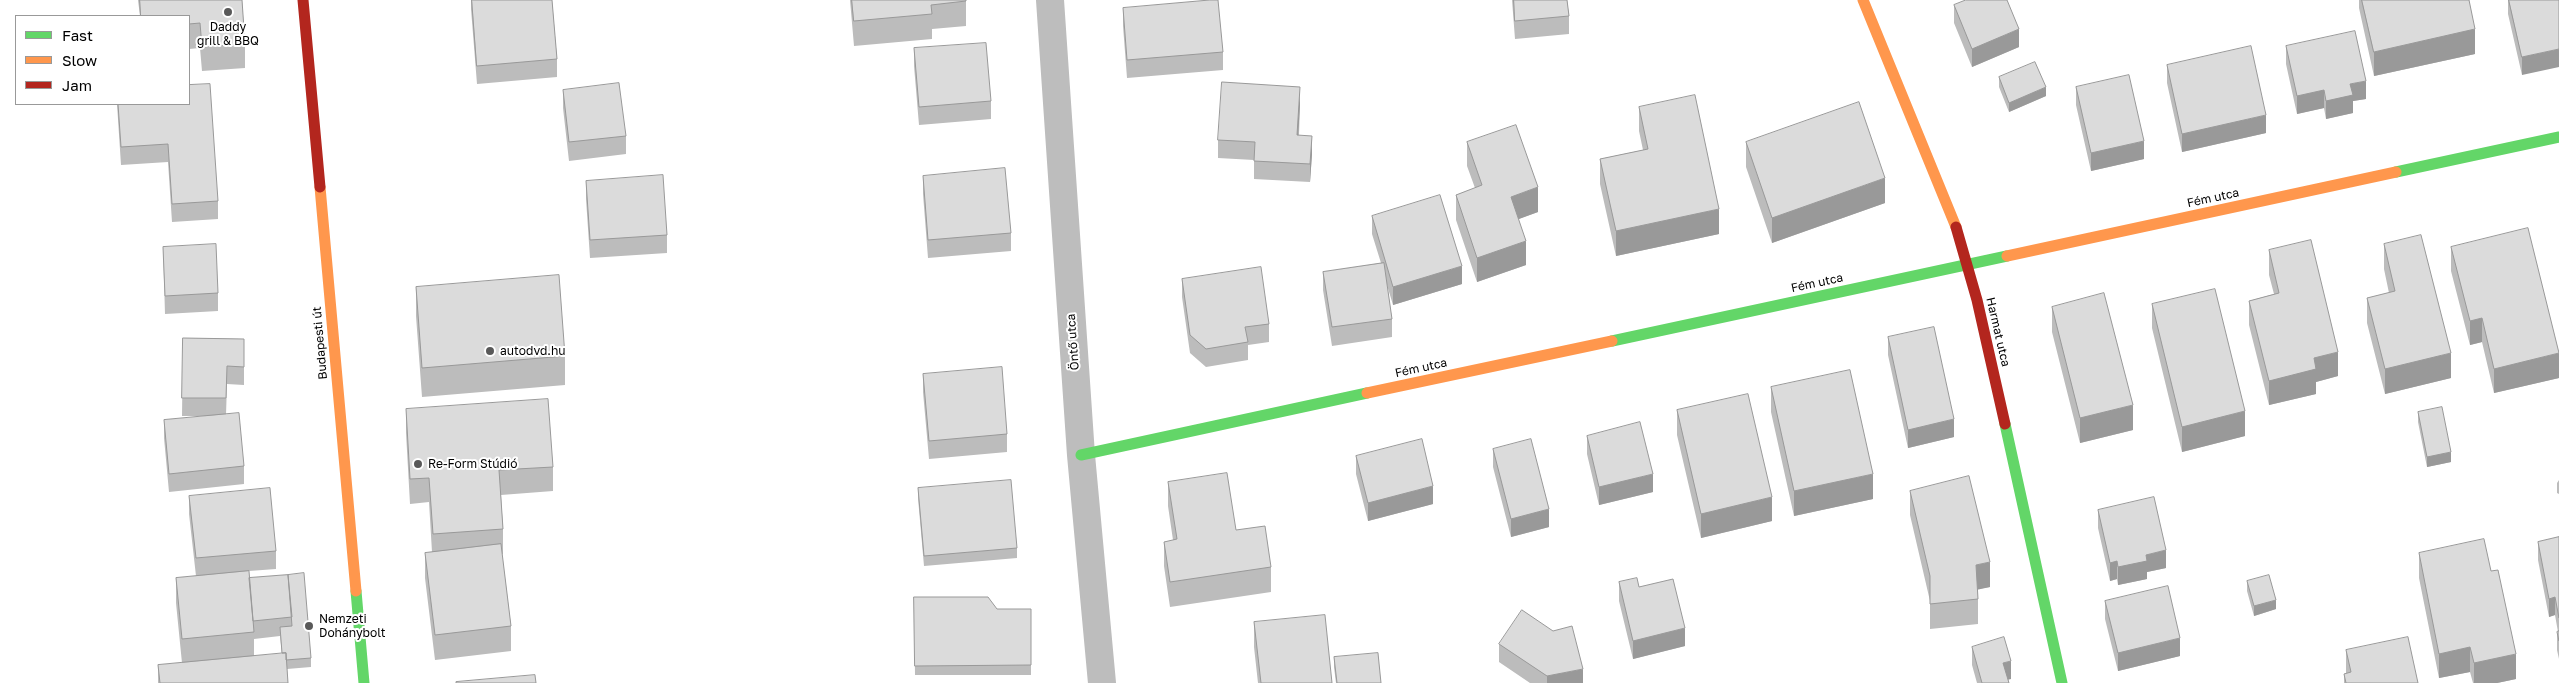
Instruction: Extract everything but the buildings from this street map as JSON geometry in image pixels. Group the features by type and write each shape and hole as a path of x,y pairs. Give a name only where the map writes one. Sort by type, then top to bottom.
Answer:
{"street":[{"name":"Budapesti út","path":"303,0 364,683"},
{"name":"Öntő utca","path":"1050,0 1081,454 1102,683"},
{"name":"Harmat utca","path":"1863,0 1959,235 1968,265 2062,683"},
{"name":"Fém utca","path":"1081,454 2559,138"}],"traffic: fast":[{"path":"2396,172 2559,137"},
{"path":"1612,341 2007,256"},
{"path":"1081,455 1367,393"},
{"path":"2005,424 2062,683"},
{"path":"356,591 364,683"}],"traffic: slow":[{"path":"1863,0 1956,227"},
{"path":"2007,256 2396,172"},
{"path":"320,187 356,591"},
{"path":"1367,393 1612,341"}],"traffic: jam":[{"path":"303,0 320,187"},
{"path":"1956,227 1977,300 2005,424"}],"place":[{"name":"Daddy grill & BBQ","path":"228,12"},
{"name":"autodvd.hu","path":"490,351"},
{"name":"Re-Form Stúdió","path":"418,464"},
{"name":"Nemzeti Dohánybolt","path":"309,626"}]}
